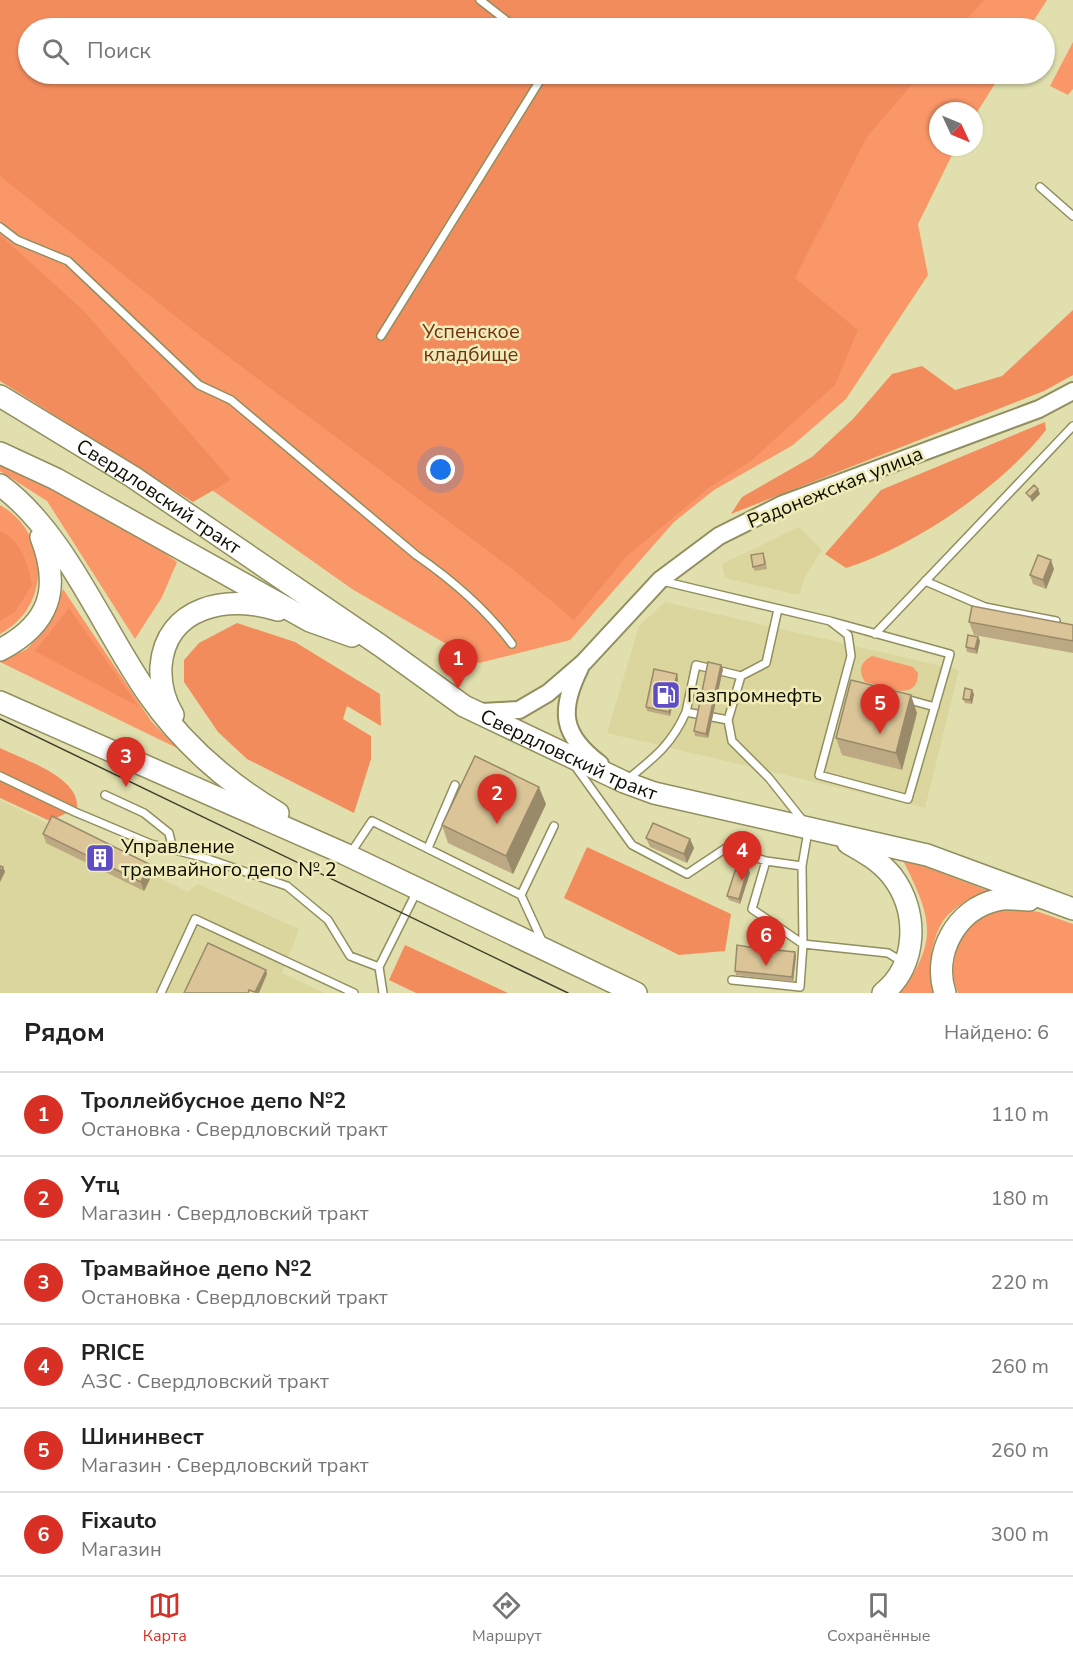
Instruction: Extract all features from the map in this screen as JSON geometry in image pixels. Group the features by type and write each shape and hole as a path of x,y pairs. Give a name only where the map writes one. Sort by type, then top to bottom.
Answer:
{"main road":[{"name":"Свердловский тракт","path":"0,396 133,477 474,712 654,794 927,855 1073,909"},
{"path":"0,453 56,478 310,621"},
{"path":"0,485 21,500 53,541 150,698 192,749 261,803 347,855"},
{"path":"0,650 22,639 38,621 50,597 51,562 38,529 21,500"},
{"path":"192,749 169,709 160,680 162,653 172,630 205,608 228,603 266,606 381,646"},
{"path":"0,702 347,855 636,993"},
{"path":"818,830 872,857 892,877 906,902 911,924 911,941 906,964 883,993"},
{"path":"945,993 941,981 943,953 953,927 976,908 998,899 1051,902"}],"street":[{"name":"Радонежская улица","path":"474,712 496,713 519,710 548,693 584,662 660,580 719,536 783,504 1039,409 1073,391"},
{"path":"584,662 572,685 565,707 567,727 586,754 624,782"}],"lane":[{"path":"480,0 503,18"},
{"path":"381,336 538,84"},
{"path":"1040,187 1073,216"},
{"path":"0,226 17,240 68,261 199,385 231,400 416,555 447,576 499,626 512,644"},
{"path":"875,634 1073,426"},
{"path":"660,580 830,621 950,654 909,800 819,775 851,656 848,635 830,621"},
{"path":"925,581 984,607 1056,621"},
{"path":"624,782 662,751 677,733 686,712 696,665 741,676 766,663 778,609"},
{"path":"732,981 800,987 803,944 801,866 818,830 732,741 728,720 741,676"},
{"path":"844,682 855,685"},
{"path":"901,698 935,708"},
{"path":"686,712 728,720"},
{"path":"568,756 632,845 687,874 726,848 766,861 801,866"},
{"path":"0,776 75,813 151,844 221,862 287,886 328,920 350,956 379,967"},
{"path":"428,848 455,785"},
{"path":"105,795 144,813 169,833 174,850"},
{"path":"347,855 372,821 521,895 547,951"},
{"path":"521,895 554,826"},
{"path":"766,861 752,909 803,944 888,953 906,964"},
{"path":"383,993 379,967 418,889"},
{"path":"161,993 195,919 354,993"}],"shaded area":[{"path":"799,527 822,550 805,577 799,595 725,578 722,564"},
{"path":"665,602 959,670 925,808 607,733 639,626"},
{"path":"0,800 188,892 198,884 299,929 282,973 324,993 0,993"}],"green space":[{"name":"Успенское кладбище","path":"0,0 1047,0 1035,18 18,18 18,84 995,84 983,103 929,102 929,156 952,156 918,224 928,275 846,399 793,445 714,490 674,522 570,640 479,663 352,589 103,413 0,348"},
{"name":"Успенское кладбище","path":"0,0 984,0 968,18 18,18 18,84 912,84 867,137 795,278 858,330 835,385 751,461 710,487 627,556 574,620 516,572 190,328 0,176"},
{"path":"1073,42 1073,89 1068,95 1050,86 1055,84 1055,76"},
{"path":"0,235 83,310 231,480 193,502 0,381"},
{"path":"1073,310 1073,375 1044,391 731,514 742,497 812,457 853,419 892,374 922,366 955,390 1002,376"},
{"path":"1045,422 1046,430 1005,473 928,530 873,558 846,568 825,554 881,490"},
{"path":"0,462 113,521 177,562 162,597 135,639 47,501 0,471"},
{"path":"0,505 16,517 28,533 36,551 38,570 36,589 29,606 17,622 0,634"},
{"path":"0,531 18,546 29,569 32,585 15,612 0,621"},
{"path":"63,589 151,721 177,748 0,662 27,649 50,623"},
{"path":"69,608 139,707 35,651"},
{"path":"237,623 295,642 380,694 381,726 347,706 343,719 371,736 371,759 354,813 247,759 218,732 184,682 184,660 199,643"},
{"path":"872,656 913,667 918,673 912,688 898,691 865,682 861,674 861,667"},
{"path":"0,748 36,764 60,779 70,787 76,797 77,808 50,821 0,798"},
{"path":"587,847 731,914 725,951 679,955 564,898"},
{"path":"902,858 989,891 963,903 949,914 938,930 932,952 930,974 933,993 900,993 922,957 927,926 919,895"},
{"path":"1010,909 1039,912 1073,924 1073,993 958,993 952,972 959,940 965,931 982,916"},
{"path":"405,945 508,993 416,993 389,980"}],"building":[{"path":"1034,485 1038,489 1030,497 1026,493"},
{"path":"763,553 765,564 753,567 751,555"},
{"path":"1038,555 1051,560 1043,580 1030,575"},
{"path":"972,606 1073,625 1073,641 969,622"},
{"path":"968,635 978,637 975,649 966,647"},
{"path":"708,662 721,665 706,734 694,731"},
{"path":"654,669 677,674 669,712 646,707"},
{"path":"851,680 911,695 896,753 836,738"},
{"path":"965,688 972,690 970,700 963,699"},
{"path":"475,756 539,787 506,856 442,825"},
{"name":"Управление трамвайного депо № 2","path":"52,816 149,864 141,882 43,834"},
{"path":"653,823 690,839 684,854 646,838"},
{"path":"737,865 748,868 739,899 727,896"},
{"path":"208,943 266,970 255,992 249,990 248,993 184,993"},
{"path":"756,943 777,946 776,950 795,952 792,977 735,971 737,945 755,948"}],"tram line":[{"path":"0,719 568,993"}],"place":[{"name":"Троллейбусное депо №2","path":"458,689"},
{"name":"Газпромнефть","path":"666,695"},
{"name":"Шининвест","path":"880,734"},
{"name":"Трамвайное депо №2","path":"126,787"},
{"name":"Утц","path":"497,824"},
{"name":"Управление трамвайного депо № 2","path":"100,858"},
{"name":"PRICE","path":"742,881"},
{"name":"Fixauto","path":"766,966"}]}
